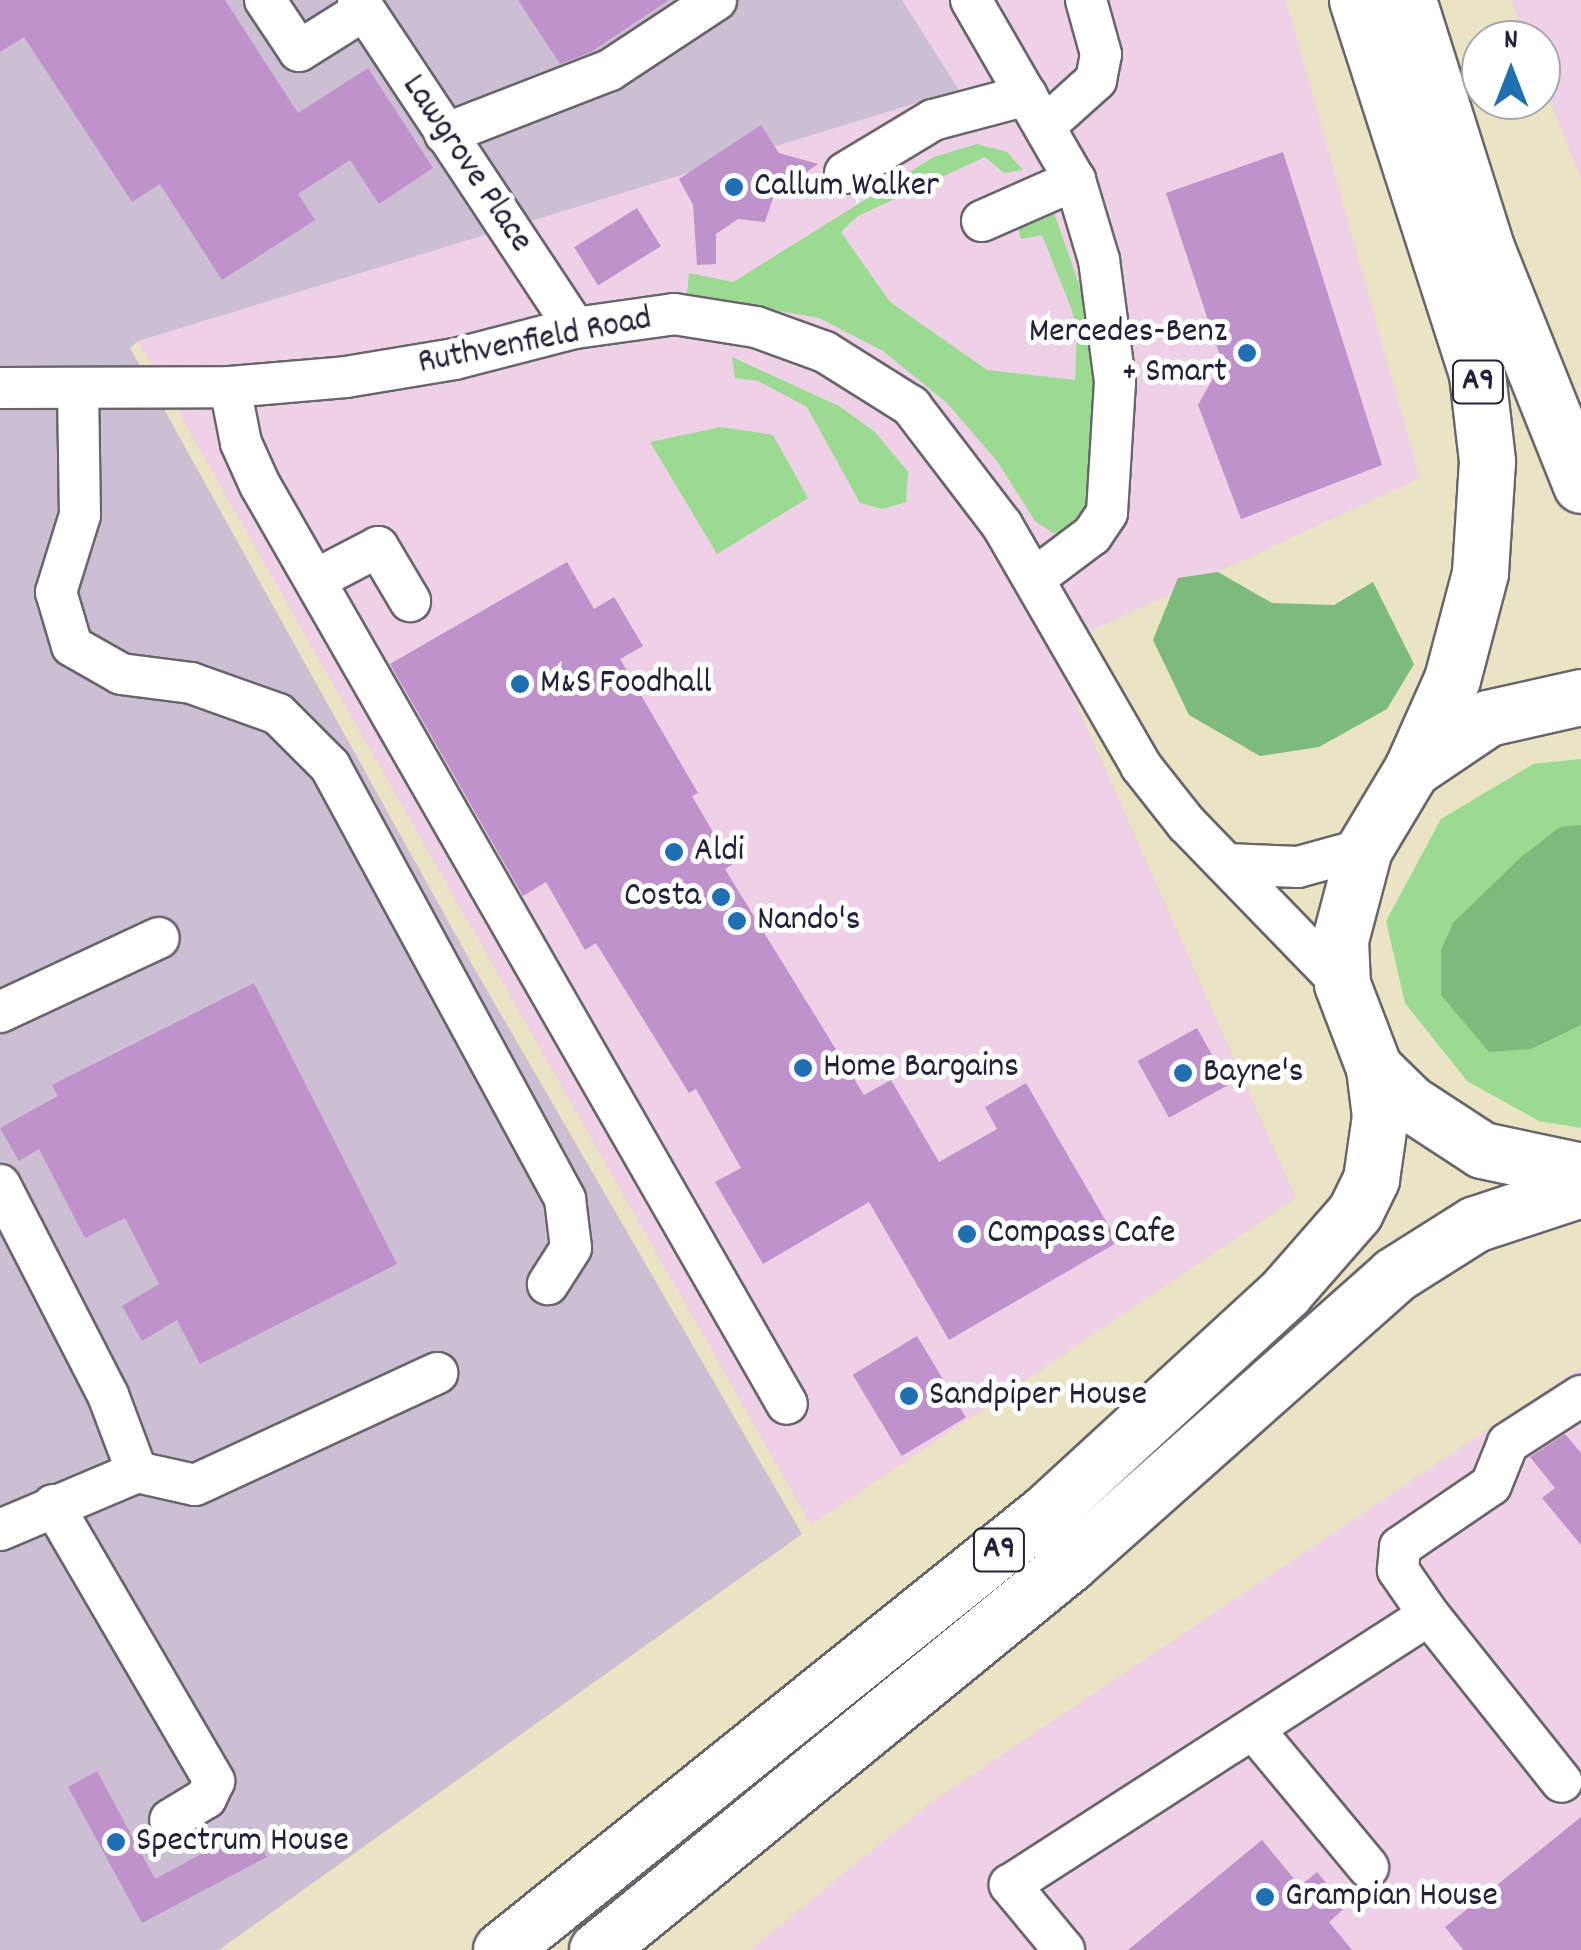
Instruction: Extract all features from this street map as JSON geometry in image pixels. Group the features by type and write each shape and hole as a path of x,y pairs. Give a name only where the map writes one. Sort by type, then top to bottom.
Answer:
{"highway":[{"name":"A9","path":"1357,0 1477,374 1487,460 1480,573 1452,678 1412,769"},
{"name":"A9","path":"1408,0 1487,250 1581,486"},
{"path":"1581,697 1488,718 1412,769 1364,849 1346,903 1342,984 1374,1068 1410,1103 1482,1150 1581,1171"},
{"name":"A9","path":"501,1950 1046,1512 1285,1292 1356,1212 1372,1179 1380,1116 1374,1068"},
{"name":"A9","path":"597,1950 1068,1564 1314,1340 1394,1275 1476,1224 1581,1189"}],"street":[{"path":"265,0 299,51 361,5"},
{"path":"445,134 610,70 716,0"},
{"path":"971,0 1075,180 1100,260 1115,382 1112,484 1107,513 1092,534 1035,578"},
{"path":"845,172 933,120 1036,110 1096,80 1101,54 1086,0"},
{"name":"Lawgrove Place","path":"361,5 575,328"},
{"path":"982,221 1075,180"},
{"name":"Ruthvenfield Road","path":"0,388 230,387 455,359 575,328 674,314 756,326 825,352 911,406 1035,578 1141,766 1226,864 1342,984"},
{"path":"230,387 247,460 787,1404"},
{"path":"78,388 80,515 56,592 72,646 121,674 191,683 278,714 330,766 566,1199 571,1248 548,1284"},
{"path":"315,580 378,547 410,601"},
{"path":"1226,864 1298,867 1364,849"},
{"path":"0,1012 158,938"},
{"path":"0,1184 108,1395 137,1472"},
{"path":"0,1530 137,1472 195,1484 437,1372"},
{"path":"1562,1782 1429,1615 1398,1570 1400,1546 1490,1485 1508,1443 1581,1396"},
{"path":"53,1505 214,1782 206,1798 170,1820"},
{"path":"1064,1950 1010,1885 1255,1731 1429,1615"},
{"path":"1255,1731 1368,1866"}],"shaded area":[{"path":"0,0 902,0 959,90 138,341 130,348 473,966 802,1534 219,1950 0,1950"},
{"path":"902,0 1286,0 1420,478 1052,649 1296,1198 811,1525 138,341 958,90"},
{"path":"1511,0 1581,0 1581,180 1558,120 1561,120 1561,20 1519,20"},
{"path":"1581,1367 1581,1950 750,1950 929,1804"}],"green space":[{"path":"977,144 1007,152 1023,170 1004,173 985,157 858,216 841,232 890,302 987,370 1075,380 1077,329 1071,308 1042,235 1021,239 1018,226 1051,204 1082,293 1097,371 1090,492 1083,520 1072,530 1053,533 1035,521 997,461 947,403 883,351 819,318 687,294 689,273 733,282 934,157"},
{"path":"732,357 839,406 875,432 908,472 906,502 883,509 860,503 807,407 758,381 735,378"},
{"path":"721,427 773,435 808,498 717,554 650,442"},
{"path":"1218,572 1272,603 1334,605 1373,582 1414,664 1387,709 1319,747 1260,756 1189,715 1153,640 1178,578"},
{"path":"1581,759 1581,1128 1539,1121 1467,1081 1405,1003 1386,921 1441,819 1533,764"},
{"path":"1581,825 1581,1025 1531,1049 1489,1052 1441,995 1441,950 1453,923 1520,858 1560,827"}],"building":[{"path":"0,0 225,0 298,113 368,68 433,168 379,204 350,160 298,194 315,220 222,280 160,184 132,202 24,37 0,52"},
{"path":"518,0 669,0 591,52 560,64"},
{"name":"Callum Walker","path":"761,125 779,153 818,164 774,195 765,222 738,219 716,234 716,264 697,265 693,205 679,179"},
{"path":"1283,152 1382,465 1241,519 1198,405 1222,362 1166,193"},
{"path":"637,208 661,246 598,285 574,247"},
{"path":"567,562 594,609 614,597 643,646 620,659 698,793 692,796 732,865 725,869 864,1095 891,1080 939,1162 997,1129 985,1107 1026,1083 1118,1242 949,1340 869,1202 763,1264 715,1182 741,1168 696,1089 689,1093 596,943 585,950 546,882 523,896 390,664"},
{"path":"254,983 397,1264 200,1364 177,1320 142,1341 122,1306 159,1284 125,1218 85,1238 39,1149 19,1161 0,1128 58,1096 52,1085"},
{"name":"Bayne's","path":"1197,1028 1229,1085 1169,1118 1138,1061"},
{"name":"Sandpiper House","path":"917,1336 966,1417 902,1456 853,1375"},
{"path":"1565,1434 1581,1453 1581,1545 1542,1498 1555,1488 1530,1457"},
{"name":"Spectrum House","path":"97,1771 155,1879 251,1827 267,1857 142,1923 68,1787"},
{"path":"1581,1817 1581,1950 1463,1950 1445,1927"},
{"name":"Grampian House","path":"1262,1840 1300,1886 1317,1872 1346,1907 1329,1922 1352,1950 1128,1950"}],"place":[{"name":"Callum Walker","path":"734,187"},
{"name":"Mercedes-Benz + Smart","path":"1247,353"},
{"name":"M&S Foodhall","path":"520,684"},
{"name":"Aldi","path":"674,852"},
{"name":"Costa","path":"721,897"},
{"name":"Nando's","path":"737,921"},
{"name":"Home Bargains","path":"803,1068"},
{"name":"Bayne's","path":"1183,1073"},
{"name":"Compass Cafe","path":"967,1234"},
{"name":"Sandpiper House","path":"909,1396"},
{"name":"Spectrum House","path":"116,1842"},
{"name":"Grampian House","path":"1265,1897"}]}
